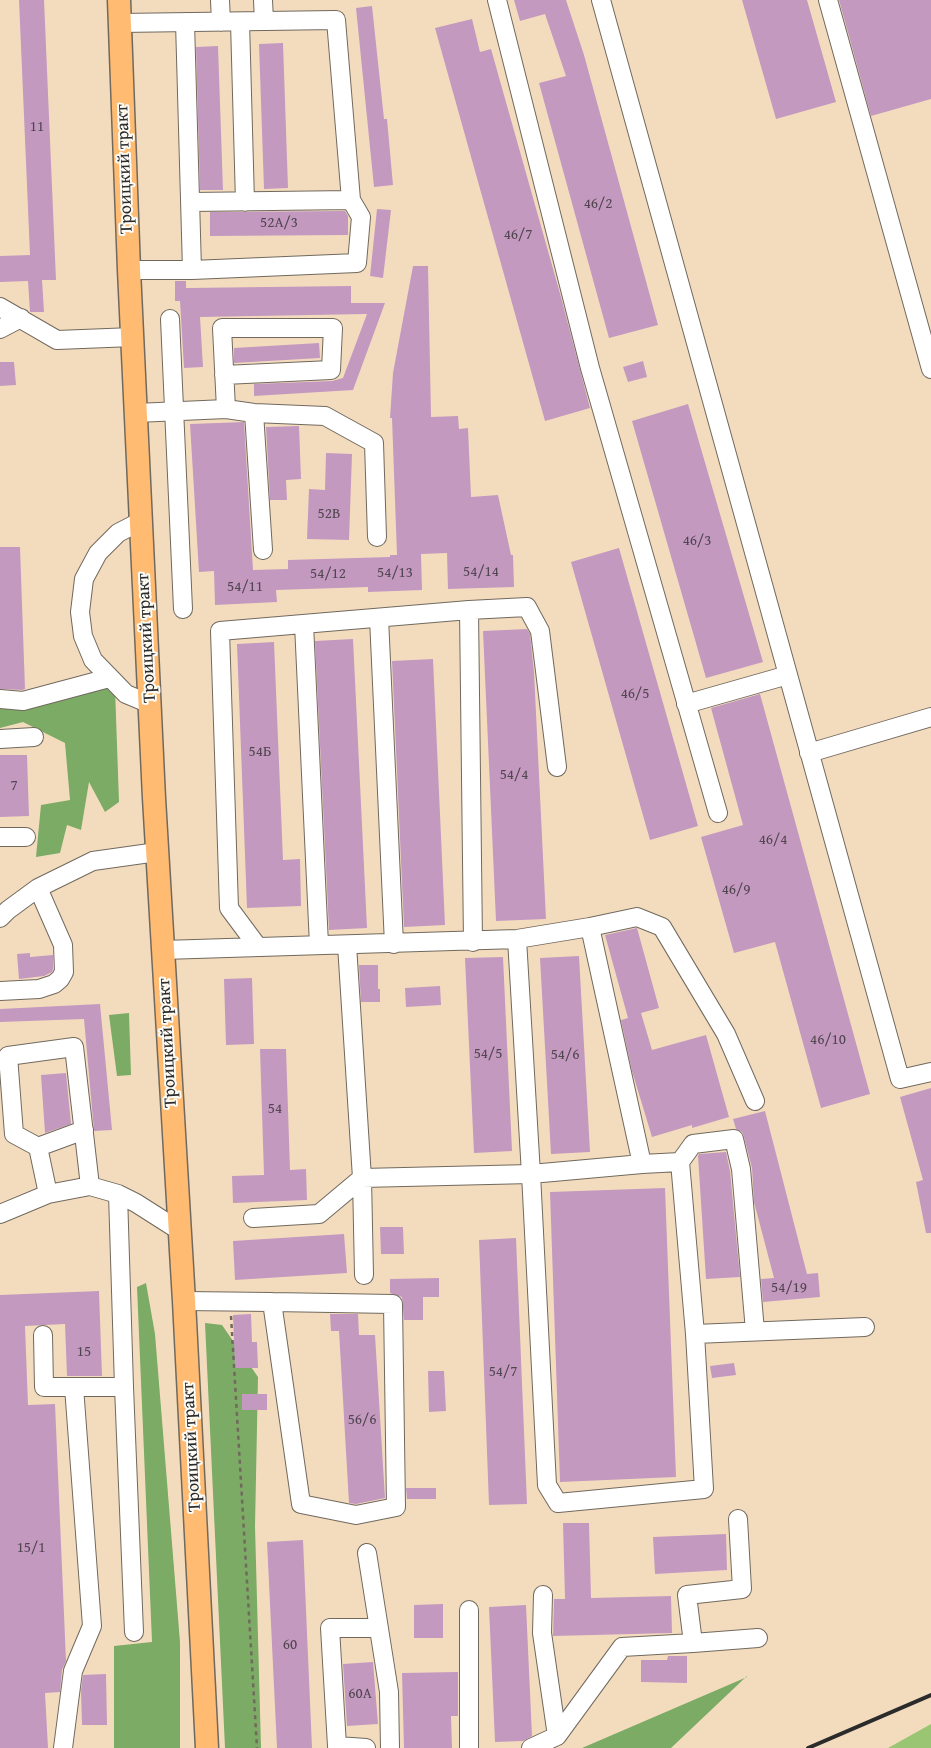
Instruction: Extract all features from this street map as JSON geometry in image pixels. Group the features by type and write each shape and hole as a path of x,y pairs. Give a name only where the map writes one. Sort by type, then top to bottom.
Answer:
{"main road":[{"name":"Троицкий тракт","path":"119,0 132,338 157,852 208,1748"}],"street":[{"path":"220,0 221,22"},
{"path":"263,0 264,21"},
{"path":"497,0 590,368 718,813"},
{"path":"601,0 900,1079 931,1072"},
{"path":"828,0 924,313 931,369"},
{"path":"120,23 336,20 351,200 361,217 357,263 192,270 129,270"},
{"path":"185,22 192,270"},
{"path":"240,22 245,202"},
{"path":"191,202 351,200"},
{"path":"0,307 57,340 132,338"},
{"path":"0,329 21,318"},
{"path":"170,319 183,609"},
{"path":"224,375 331,370 333,328 222,328 224,375 226,408"},
{"path":"136,413 226,408 254,413 325,416 374,443 378,537"},
{"path":"254,413 262,550"},
{"path":"141,521 118,533 98,553 84,579 80,612 83,636 93,660 126,694 150,704"},
{"path":"258,947 229,908 220,631 528,606 540,631 557,767"},
{"path":"469,610 473,942"},
{"path":"379,618 394,944"},
{"path":"304,624 318,945"},
{"path":"686,704 788,675"},
{"path":"0,699 23,700 109,678"},
{"path":"809,753 931,717"},
{"path":"0,739 34,737"},
{"path":"0,837 26,837"},
{"path":"5,908 38,888 93,861 157,852"},
{"path":"0,991 39,988 54,984 64,972 63,945 38,888"},
{"path":"163,950 473,942 517,939 637,917 662,927 726,1034 755,1102"},
{"path":"590,927 642,1164"},
{"path":"517,939 548,1485 558,1503 704,1489 695,1334 680,1162 693,1144 734,1139 741,1168 755,1331"},
{"path":"347,945 362,1178 364,1275"},
{"path":"84,1130 38,1147 14,1134 8,1056 74,1048 84,1130 90,1186"},
{"path":"38,1147 48,1194"},
{"path":"253,1218 319,1214 362,1178 531,1174 680,1162"},
{"path":"0,1214 48,1194 90,1186 118,1194 136,1203 180,1232"},
{"path":"118,1194 134,1632"},
{"path":"184,1301 230,1302 272,1302 393,1304 396,1507 356,1515 301,1504 272,1302"},
{"path":"695,1334 865,1327"},
{"path":"43,1335 44,1387 124,1387"},
{"path":"63,1748 73,1671 92,1626 74,1387"},
{"path":"693,1643 687,1595 742,1589 738,1520"},
{"path":"367,1552 389,1692 390,1748"},
{"path":"544,1595 542,1633 557,1736"},
{"path":"469,1610 469,1748"},
{"path":"366,1748 337,1746 330,1628 379,1628"},
{"path":"531,1748 557,1736 622,1648 758,1638"}],"path":[{"path":"230,1302 258,1748"}],"green space":[{"path":"69,683 115,688 119,802 105,812 89,782 81,830 67,825 60,853 36,857 41,805 70,800 65,743 23,722 0,728 0,707 49,704"},
{"path":"129,1013 131,1075 117,1076 109,1015"},
{"path":"146,1283 155,1334 180,1642 180,1748 114,1748 114,1646 152,1642 137,1287"},
{"path":"205,1323 222,1325 258,1377 255,1526 261,1748 225,1748"},
{"path":"745,1678 671,1748 582,1748"},
{"path":"931,1724 931,1748 888,1748"}],"building":[{"path":"19,0 44,0 56,280 42,280 44,312 30,312 28,281 0,282 0,256 30,255"},
{"path":"514,0 566,0 584,55 658,325 609,338 539,83 566,76 545,14 520,21"},
{"path":"742,0 807,0 836,102 776,119"},
{"path":"839,0 931,0 931,99 871,116"},
{"path":"372,6 384,119 387,119 393,185 374,187 356,8"},
{"path":"472,19 480,52 491,49 561,297 590,408 545,421 435,28"},
{"path":"283,43 288,188 264,189 259,44"},
{"path":"218,46 223,190 200,190 196,47"},
{"path":"377,209 391,210 383,278 370,276"},
{"path":"345,211 348,216 348,235 210,236 210,212"},
{"path":"413,266 428,266 431,417 458,416 459,429 468,428 471,497 498,495 511,555 513,555 514,587 448,589 447,553 421,554 422,590 368,592 368,587 276,590 277,602 215,605 214,571 199,572 190,424 244,422 253,570 288,569 288,560 390,557 390,555 397,555 392,418 390,418 393,373"},
{"path":"175,281 186,281 186,288 351,286 351,303 385,303 353,390 254,396 254,384 332,381 343,378 367,314 200,317 203,367 184,368 180,301 175,301"},
{"path":"319,343 320,358 234,363 234,348"},
{"path":"643,361 647,377 628,382 623,367"},
{"path":"0,362 14,362 16,385 0,386"},
{"path":"688,404 763,662 706,678 632,421"},
{"path":"299,426 301,479 286,480 287,500 270,500 266,427"},
{"path":"326,453 352,454 349,540 307,539 309,489 325,490"},
{"path":"0,547 20,547 25,689 22,690 0,689"},
{"path":"619,548 698,826 650,840 571,562"},
{"path":"527,629 530,634 534,672 546,919 496,921 483,631"},
{"path":"353,639 367,928 329,930 315,641"},
{"path":"274,642 283,860 300,859 301,906 247,908 237,644"},
{"path":"433,659 445,925 404,927 392,661"},
{"path":"760,694 870,1094 821,1108 775,942 734,953 701,837 743,825 711,708"},
{"path":"0,755 27,755 29,816 0,817"},
{"path":"637,928 659,1008 641,1013 652,1050 706,1035 729,1117 692,1128 692,1125 652,1137 632,1071 621,1020 628,1018 605,935"},
{"path":"30,953 30,957 53,955 52,972 44,976 19,979 17,954"},
{"path":"579,956 590,1152 551,1154 540,958"},
{"path":"503,957 512,1151 474,1153 465,958"},
{"path":"359,965 378,965 380,1002 361,1002"},
{"path":"252,978 254,1044 226,1045 224,979"},
{"path":"440,986 441,1005 406,1007 405,988"},
{"path":"100,1004 112,1130 94,1131 84,1019 0,1022 0,1009"},
{"path":"260,1049 286,1049 290,1170 306,1169 307,1200 233,1203 232,1176 264,1175"},
{"path":"66,1073 71,1124 45,1133 41,1075"},
{"path":"931,1088 931,1233 926,1233 916,1182 923,1180 900,1097"},
{"path":"765,1111 807,1274 818,1273 820,1297 763,1302 761,1279 774,1278 754,1202 752,1168 744,1137 742,1132 736,1129 733,1119"},
{"path":"726,1152 730,1171 740,1277 706,1279 698,1156 699,1154"},
{"path":"665,1188 676,1477 560,1482 550,1192"},
{"path":"380,1227 403,1227 404,1254 381,1254"},
{"path":"344,1234 347,1273 235,1280 233,1241"},
{"path":"516,1238 527,1504 489,1505 479,1240"},
{"path":"439,1278 439,1297 423,1297 423,1320 404,1320 402,1297 390,1293 390,1279"},
{"path":"99,1291 102,1376 67,1376 65,1324 25,1326 28,1405 55,1404 66,1661 62,1670 60,1692 45,1693 48,1748 0,1748 0,1295"},
{"path":"251,1314 252,1342 257,1342 258,1368 235,1368 233,1315"},
{"path":"330,1314 358,1314 359,1335 375,1335 385,1498 356,1504 349,1503 339,1331 331,1331"},
{"path":"734,1363 736,1375 712,1378 710,1366"},
{"path":"428,1371 444,1371 446,1411 429,1412"},
{"path":"242,1394 267,1394 267,1410 242,1410"},
{"path":"406,1488 436,1488 436,1499 407,1499"},
{"path":"563,1523 589,1523 591,1598 671,1596 672,1633 553,1636 554,1599 565,1599"},
{"path":"726,1534 727,1570 655,1574 653,1537"},
{"path":"303,1540 312,1748 277,1748 267,1542"},
{"path":"443,1604 443,1638 414,1638 414,1605"},
{"path":"526,1605 532,1736 523,1741 495,1742 489,1607"},
{"path":"668,1656 687,1656 687,1683 641,1682 641,1660 667,1660"},
{"path":"373,1662 378,1724 347,1726 343,1664"},
{"path":"458,1672 458,1716 451,1716 452,1748 404,1748 402,1673"},
{"path":"106,1674 107,1725 82,1725 81,1691 83,1675"}],"railway":[{"path":"808,1748 931,1695"}]}
